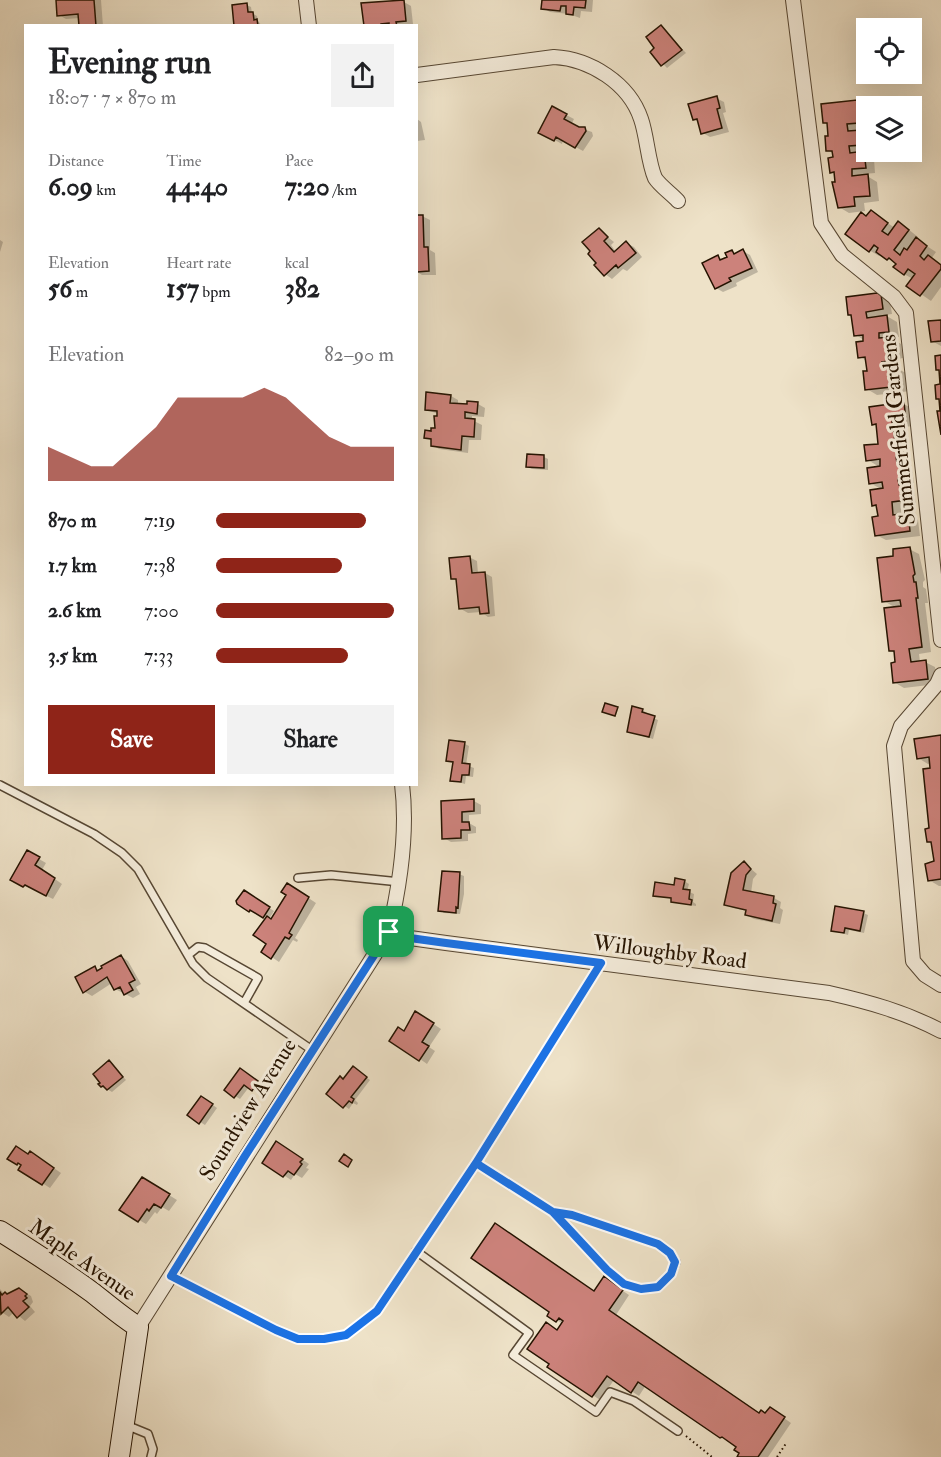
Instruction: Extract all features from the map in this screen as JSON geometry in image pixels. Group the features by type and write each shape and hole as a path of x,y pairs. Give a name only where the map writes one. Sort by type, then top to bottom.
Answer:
{"main road":[{"name":"Maple Avenue","path":"0,1231 54,1266 138,1327"},
{"name":"Soundview Avenue","path":"119,1457 138,1327"}],"street":[{"path":"306,0 309,24"},
{"name":"Summerfield Gardens","path":"793,0 820,223 842,255 894,297 906,312 941,640"},
{"path":"418,75 554,57 570,58 594,68 627,93 641,118 656,179 678,201"},
{"path":"941,675 937,684 901,726 894,746 913,961 926,975 941,985"},
{"name":"Soundview Avenue","path":"138,1327 389,932 400,882 404,799 402,786"},
{"name":"Willoughby Road","path":"389,932 410,938 446,943 829,993 900,1012 941,1031"}],"lane":[{"path":"0,785 94,834 122,853 138,869 193,964 207,978 312,1050"},
{"path":"298,878 331,875 400,882"},
{"path":"188,955 198,947 205,948 258,978 244,1003"},
{"path":"171,1276 298,1339 324,1339 346,1335 377,1311 476,1163 601,963"},
{"path":"476,1163 553,1212 582,1245 624,1284 641,1289 658,1287 671,1274 675,1262 670,1253 658,1244 572,1215 553,1212"},
{"path":"416,1251 529,1333 513,1355 596,1412 610,1392 634,1401 678,1431"},
{"path":"123,1424 148,1434 153,1449 152,1457"}],"path":[{"path":"678,1431 712,1457"},
{"path":"777,1457 787,1442"}],"building":[{"path":"56,0 94,0 96,24 79,24 78,14 57,16"},
{"path":"404,0 406,21 396,22 396,24 364,24 361,3"},
{"path":"542,0 586,0 585,8 574,7 573,15 566,14 566,6 561,6 560,11 541,9"},
{"path":"247,3 248,12 253,12 254,20 257,19 258,24 234,24 232,5"},
{"path":"661,25 682,50 661,66 650,52 654,48 646,37"},
{"path":"717,96 720,108 717,109 722,128 701,134 697,119 693,120 688,104"},
{"path":"856,100 856,123 847,124 848,131 856,130 856,146 849,146 850,153 856,152 856,162 865,162 866,168 852,169 852,176 868,174 870,196 854,197 855,206 838,208 832,182 835,182 834,172 830,173 828,158 833,157 832,151 826,151 827,123 823,123 821,104"},
{"path":"552,106 567,114 564,119 579,127 585,127 586,131 575,148 556,137 554,141 538,133"},
{"path":"871,210 888,223 882,231 888,235 898,221 909,230 894,250 900,255 904,248 907,250 916,237 927,246 920,256 924,260 928,255 941,265 941,269 920,296 906,286 915,274 908,269 904,275 893,267 896,264 889,258 887,260 876,252 878,248 874,245 869,252 845,234 861,212 866,216"},
{"path":"418,215 423,215 424,247 428,247 429,271 418,272"},
{"path":"599,228 608,237 604,241 614,252 626,241 636,253 618,268 616,265 604,276 594,265 596,263 588,254 590,251 582,242"},
{"path":"743,249 752,268 729,278 731,281 715,289 702,263 718,255 720,260 727,257 725,253 732,250 734,254"},
{"path":"881,294 883,309 866,312 867,318 887,315 889,332 879,333 879,338 892,337 894,353 888,354 889,361 882,362 883,369 898,367 900,386 865,390 863,371 867,371 865,357 858,358 856,342 863,341 863,335 854,336 846,297"},
{"path":"941,320 941,341 931,342 928,321"},
{"path":"941,355 941,435 937,411 940,411 939,399 936,399 935,385 940,384 939,370 936,370 935,356"},
{"path":"426,392 451,395 450,403 478,402 477,414 465,412 465,418 475,419 474,437 462,436 461,450 431,446 431,439 424,438 425,430 431,431 431,428 435,428 434,416 437,416 437,411 425,410"},
{"path":"904,402 906,421 892,422 895,441 899,441 901,456 896,456 897,463 903,463 904,478 898,479 899,485 905,485 907,500 892,502 893,515 908,513 910,531 875,536 872,517 878,516 876,505 872,506 870,490 883,488 882,482 869,484 867,468 880,466 880,459 866,461 864,445 878,444 876,424 872,425 869,407"},
{"path":"527,454 544,455 544,468 526,467"},
{"path":"910,547 918,598 916,598 922,647 909,649 911,662 926,660 928,679 893,683 891,663 895,662 894,651 889,651 884,608 901,606 900,600 882,602 877,558 893,556 893,549"},
{"path":"470,556 472,573 485,572 489,613 480,614 479,607 459,609 456,579 451,579 449,558"},
{"path":"605,703 618,707 615,716 602,712"},
{"path":"632,706 655,716 649,737 627,732"},
{"path":"941,735 941,879 928,881 925,864 934,861 931,842 927,842 925,829 929,828 923,769 930,768 929,757 917,759 914,739"},
{"path":"449,740 465,742 462,763 470,764 469,775 462,775 461,782 450,781 453,762 446,761"},
{"path":"474,799 474,811 462,812 462,822 469,822 470,830 461,830 461,838 442,839 441,801"},
{"path":"27,850 40,857 35,865 55,878 46,896 10,880"},
{"path":"744,861 751,869 746,875 743,890 774,896 773,903 776,904 772,921 745,915 746,910 724,905 731,873"},
{"path":"442,871 460,872 456,913 438,911"},
{"path":"675,878 685,880 683,889 690,890 691,905 671,902 671,898 653,896 655,882 674,885"},
{"path":"287,883 309,897 289,933 292,935 289,939 285,937 271,959 261,952 266,944 253,935 267,916 271,919 286,895 281,892"},
{"path":"244,890 270,907 263,918 237,904 236,901"},
{"path":"835,906 864,911 860,931 845,928 844,933 831,931"},
{"path":"121,955 135,980 129,983 133,990 124,995 120,987 114,990 107,977 83,993 75,977 95,966 97,971 102,968 101,966"},
{"path":"415,1011 434,1023 422,1042 429,1046 419,1061 389,1041 398,1027 404,1031"},
{"path":"109,1060 123,1077 107,1090 98,1084 100,1083 93,1074"},
{"path":"353,1066 367,1077 351,1097 354,1099 352,1103 349,1101 343,1108 326,1094 340,1076 343,1079"},
{"path":"240,1068 258,1081 252,1091 244,1085 234,1098 224,1090"},
{"path":"201,1096 213,1104 199,1124 187,1115"},
{"path":"276,1141 303,1159 294,1175 288,1171 283,1177 262,1163"},
{"path":"16,1146 28,1154 30,1151 54,1168 42,1185 18,1170 21,1165 7,1159"},
{"path":"344,1154 352,1160 348,1167 339,1161"},
{"path":"142,1177 170,1194 161,1208 154,1204 149,1211 147,1209 138,1222 119,1210"},
{"path":"495,1223 594,1291 604,1276 623,1290 609,1310 759,1413 761,1410 765,1413 770,1407 785,1417 758,1457 737,1457 739,1453 734,1450 736,1447 638,1382 631,1393 607,1376 592,1397 547,1367 549,1364 527,1349 546,1322 557,1330 563,1321 559,1318 556,1322 547,1316 549,1312 471,1258"},
{"path":"19,1288 27,1294 25,1296 27,1298 23,1301 29,1307 17,1318 8,1307 1,1314 0,1292 2,1295 5,1292 7,1294"}],"route":[{"path":"389,932 171,1276 298,1339 324,1339 346,1335 377,1311 476,1163 553,1212 574,1237 624,1284 641,1289 658,1287 671,1274 675,1262 670,1253 658,1244 572,1215 553,1212 515,1187 476,1163 601,963 410,938 389,932"}]}
